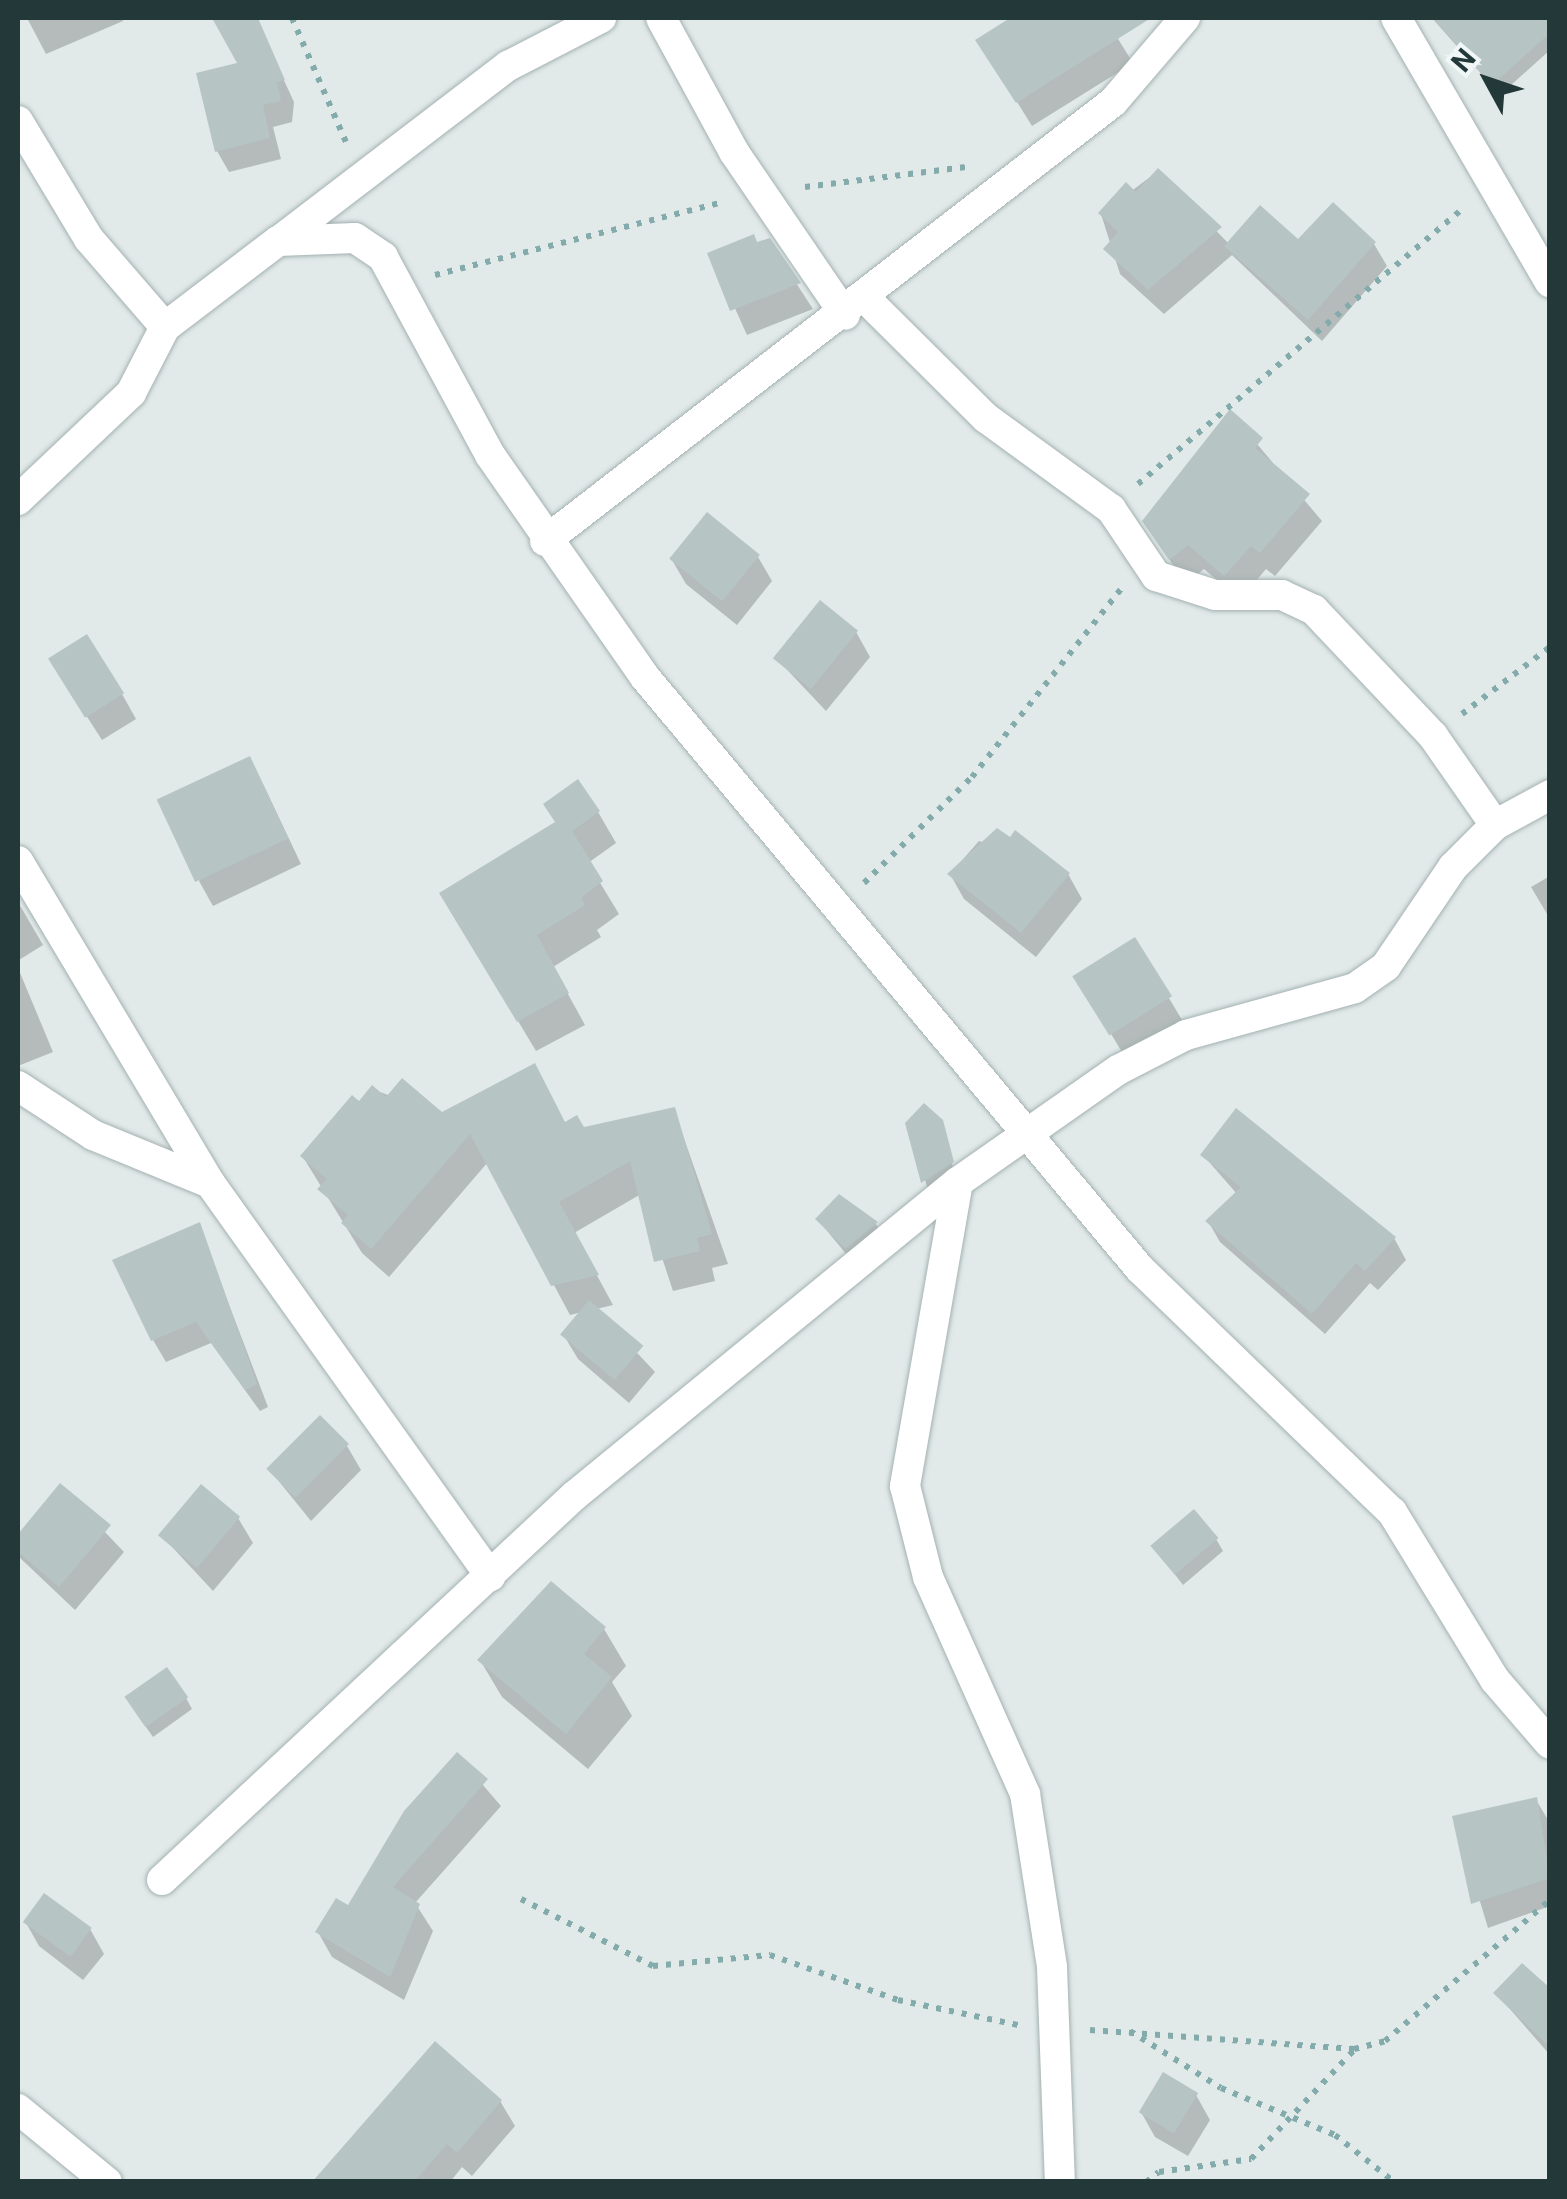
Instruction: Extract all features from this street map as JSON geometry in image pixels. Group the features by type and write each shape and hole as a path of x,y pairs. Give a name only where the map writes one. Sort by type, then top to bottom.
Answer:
{"street":[{"path":"18,500 130,393 165,327 566,24 601,18"},
{"path":"661,18 762,194 856,307 986,418 1111,509 1141,562 1183,590 1254,590 1314,610 1433,736 1495,825"},
{"path":"546,542 856,307 1113,102 1185,18"},
{"path":"1396,18 1550,283"},
{"path":"18,121 89,239 165,327"},
{"path":"278,241 355,238 404,284 490,455 546,542 834,910 1021,1135 1140,1269 1392,1512 1494,1680 1550,1744"},
{"path":"162,1880 668,1414 958,1182 1021,1135 1186,1036 1354,988 1386,966 1452,867 1495,825 1550,795"},
{"path":"18,861 210,1183 490,1576"},
{"path":"18,1086 93,1135 210,1183"},
{"path":"958,1182 905,1486 928,1576 1025,1794 1052,1967 1060,2182"},
{"path":"18,2109 107,2182"}],"path":[{"path":"292,18 361,181"},
{"path":"404,284 600,228 762,194 1037,161"},
{"path":"1111,509 1489,183"},
{"path":"834,910 972,777 1141,562"},
{"path":"1433,736 1550,647"},
{"path":"1129,2030 1221,2088 1300,2117 1394,2182"},
{"path":"1146,2182 1159,2172 1252,2159 1300,2117 1354,2050"}],"building":[{"path":"212,18 258,18 285,80 277,82 281,101 263,105 270,138 215,152 196,73 237,63"},
{"path":"1010,18 1151,18 1016,103 975,40"},
{"path":"1433,18 1550,18 1550,33 1492,85"},
{"path":"1158,168 1222,227 1148,290 1103,249 1118,232 1098,213 1126,182 1136,192"},
{"path":"1333,202 1376,242 1308,320 1224,246 1260,205 1298,239"},
{"path":"754,234 757,242 770,238 801,283 730,311 707,253"},
{"path":"1230,409 1263,438 1255,448 1310,494 1260,553 1251,546 1224,576 1188,545 1169,560 1142,521"},
{"path":"707,512 760,555 722,601 669,559"},
{"path":"820,600 858,631 811,689 773,658"},
{"path":"87,634 124,693 85,718 48,658"},
{"path":"250,756 288,838 195,882 157,800"},
{"path":"578,779 600,811 572,831 603,881 581,898 585,905 537,935 569,993 517,1022 439,893 555,822 543,804"},
{"path":"997,828 1010,837 1015,830 1070,873 1021,933 947,874"},
{"path":"1135,937 1172,996 1109,1036 1072,976"},
{"path":"535,1063 565,1122 577,1115 584,1127 675,1107 712,1234 697,1238 700,1251 654,1262 630,1161 559,1202 599,1275 551,1286 470,1134 371,1249 341,1223 348,1215 317,1189 327,1179 300,1156 352,1095 359,1101 372,1085 386,1097 402,1078 442,1112"},
{"path":"924,1103 943,1120 954,1162 921,1183 905,1123"},
{"path":"1236,1108 1396,1237 1365,1271 1356,1263 1312,1314 1205,1221 1241,1187 1200,1155"},
{"path":"839,1194 878,1222 846,1249 815,1219"},
{"path":"200,1222 257,1384 245,1390 196,1322 151,1341 112,1260"},
{"path":"589,1300 643,1346 614,1380 560,1334"},
{"path":"320,1415 349,1444 295,1498 266,1469"},
{"path":"60,1483 111,1525 59,1587 18,1552 18,1534"},
{"path":"201,1484 240,1517 197,1568 158,1535"},
{"path":"1194,1509 1218,1538 1175,1575 1150,1546"},
{"path":"551,1581 606,1627 584,1654 612,1677 566,1734 477,1660"},
{"path":"167,1667 188,1697 146,1727 124,1697"},
{"path":"457,1752 488,1779 393,1887 420,1904 390,1977 315,1932 336,1898 348,1905 404,1811"},
{"path":"1537,1797 1550,1878 1471,1904 1452,1816"},
{"path":"44,1893 92,1928 71,1957 23,1922"},
{"path":"1522,1963 1550,1988 1550,2047 1493,1993"},
{"path":"435,2041 502,2100 457,2153 447,2144 414,2182 312,2182"},
{"path":"1163,2072 1198,2093 1174,2133 1139,2112"}]}
